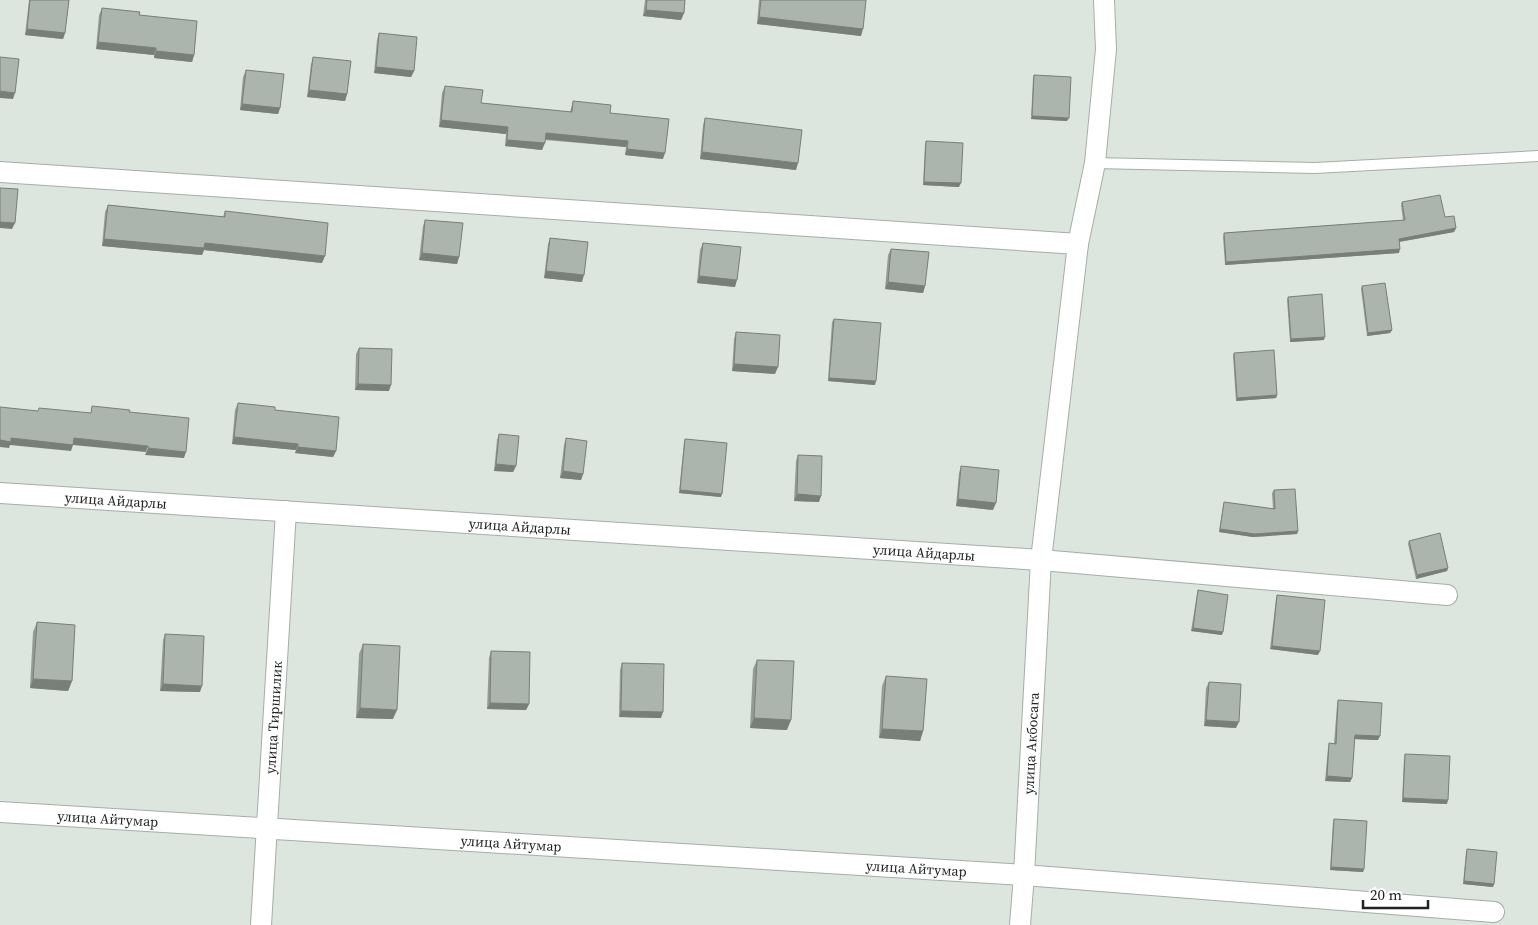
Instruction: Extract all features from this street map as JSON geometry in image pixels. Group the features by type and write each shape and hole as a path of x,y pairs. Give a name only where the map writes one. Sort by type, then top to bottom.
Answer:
{"street":[{"name":"улица Акбосага","path":"1020,925 1041,560 1078,244 1095,163 1106,49 1104,0"},
{"path":"0,172 1078,244"},
{"name":"улица Айдарлы","path":"0,493 1041,560 1447,595"},
{"name":"улица Тиршилик","path":"261,925 286,511"},
{"name":"улица Айтумар","path":"0,812 1024,875 1494,912"}],"lane":[{"path":"1095,163 1315,168 1538,156"}],"building":[{"path":"30,0 69,0 65,33 27,29"},
{"path":"647,0 685,0 684,13 646,10"},
{"path":"761,0 866,0 863,29 759,17"},
{"path":"102,8 140,12 139,15 197,21 194,55 156,51 156,48 98,42"},
{"path":"379,33 417,37 414,71 376,67"},
{"path":"0,57 19,59 15,93 0,91"},
{"path":"313,57 351,61 347,94 309,90"},
{"path":"246,70 284,74 280,108 242,104"},
{"path":"1034,75 1071,77 1069,118 1032,116"},
{"path":"445,86 483,90 481,103 572,112 573,101 611,105 610,113 669,119 665,153 627,149 628,141 546,133 545,143 507,140 508,127 441,120"},
{"path":"705,118 802,130 798,163 702,152"},
{"path":"926,141 963,143 961,183 924,182"},
{"path":"0,188 18,189 15,223 0,222"},
{"path":"1440,195 1445,217 1454,216 1456,228 1399,239 1400,249 1226,262 1224,233 1405,220 1402,202"},
{"path":"108,205 225,217 225,211 328,223 325,256 205,243 204,248 104,239"},
{"path":"425,220 463,223 459,257 422,253"},
{"path":"550,238 588,242 584,275 546,271"},
{"path":"703,243 741,247 737,280 699,276"},
{"path":"891,249 929,252 925,286 888,282"},
{"path":"1385,283 1392,330 1368,333 1362,286"},
{"path":"1322,294 1325,337 1291,339 1288,297"},
{"path":"834,319 881,323 876,381 829,378"},
{"path":"736,332 780,335 778,367 734,364"},
{"path":"359,348 392,349 391,385 358,384"},
{"path":"1274,350 1277,395 1237,398 1234,353"},
{"path":"238,403 275,407 275,410 339,417 336,451 298,447 298,444 234,437"},
{"path":"92,406 189,418 186,452 74,438 73,445 11,438 11,442 0,440 0,407 38,411 39,408 91,413"},
{"path":"499,434 519,436 516,466 496,464"},
{"path":"566,438 587,441 583,474 563,471"},
{"path":"685,439 727,443 722,494 680,490"},
{"path":"798,455 822,456 821,496 797,494"},
{"path":"961,466 999,470 996,503 958,499"},
{"path":"1295,489 1298,531 1255,534 1220,529 1224,502 1275,509 1274,490"},
{"path":"1440,533 1448,568 1417,575 1409,541"},
{"path":"1198,590 1228,595 1223,632 1193,628"},
{"path":"1277,595 1325,600 1320,651 1272,646"},
{"path":"37,622 75,625 72,681 33,679"},
{"path":"165,634 204,636 202,686 163,684"},
{"path":"363,644 400,646 397,710 360,708"},
{"path":"491,651 530,652 529,704 490,703"},
{"path":"757,660 794,661 791,720 754,718"},
{"path":"622,663 664,664 663,712 621,711"},
{"path":"886,676 927,679 923,731 882,729"},
{"path":"1209,682 1241,684 1239,722 1206,720"},
{"path":"1338,700 1382,703 1380,736 1355,735 1352,778 1327,776 1329,743 1336,744"},
{"path":"1405,754 1450,756 1448,800 1403,798"},
{"path":"1334,819 1367,821 1364,869 1331,867"},
{"path":"1467,849 1497,852 1494,884 1464,881"}]}
